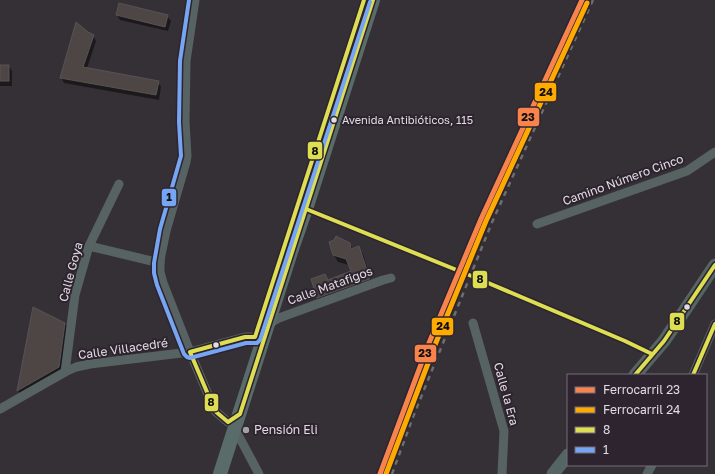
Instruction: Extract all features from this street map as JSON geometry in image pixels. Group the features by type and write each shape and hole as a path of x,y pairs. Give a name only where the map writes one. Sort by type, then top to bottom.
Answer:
{"main road":[{"path":"220,474 255,337 364,0"},
{"path":"348,80 350,60 368,0"},
{"path":"214,474 246,395 273,317 292,249 373,0"},
{"path":"306,209 304,201 320,150 322,132"},
{"path":"291,225 299,214 306,209"},
{"path":"255,337 273,317"},
{"path":"246,395 247,378 258,343 255,337"}],"street":[{"path":"195,0 186,61 185,122 187,156 163,243 160,272 190,352 215,411 234,422 259,474"},
{"name":"Camino Número Cinco","path":"537,224 687,171 715,152"},
{"name":"Calle Goya","path":"65,372 75,295 89,246 119,184"},
{"path":"89,246 160,263"},
{"path":"636,374 668,336 715,265"},
{"name":"Calle Matafigos","path":"273,317 391,278"},
{"name":"Calle la Era","path":"473,322 504,431 502,474"},
{"path":"693,374 715,324"},
{"name":"Calle Villacedré","path":"0,410 76,367 190,352 245,337 255,337"},
{"path":"553,474 567,456"}],"building":[{"path":"119,3 168,15 165,27 116,15"},
{"path":"76,22 94,35 83,67 159,81 156,95 60,78"},
{"path":"0,65 9,65 9,81 0,81"},
{"path":"336,236 350,243 351,249 359,246 370,279 317,298 311,279 325,274 328,280 351,271 346,259 333,255 329,242 334,240"},
{"path":"33,307 65,323 59,367 17,391"}],"railway":[{"path":"392,474 413,417 493,220 593,0"}],"rail line":[{"name":"23","path":"380,474 429,343 481,219 582,0"},
{"name":"24","path":"386,474 435,345 486,221 587,3"}],"transit line":[{"name":"1","path":"189,0 180,61 179,122 181,156 160,229 154,263 154,273 157,285 184,354 190,358 246,343 257,343 260,340 370,2"},
{"name":"8","path":"364,0 255,337 245,337 190,352 215,411 228,422 240,414 373,0"},
{"name":"8","path":"306,209 474,277 625,341 652,354"},
{"name":"8","path":"636,374 664,341 715,265"},
{"name":"8","path":"693,374 715,324"}],"place":[{"name":"Avenida Antibióticos, 115","path":"334,120"},
{"name":"Pensión Eli","path":"246,430"}]}
